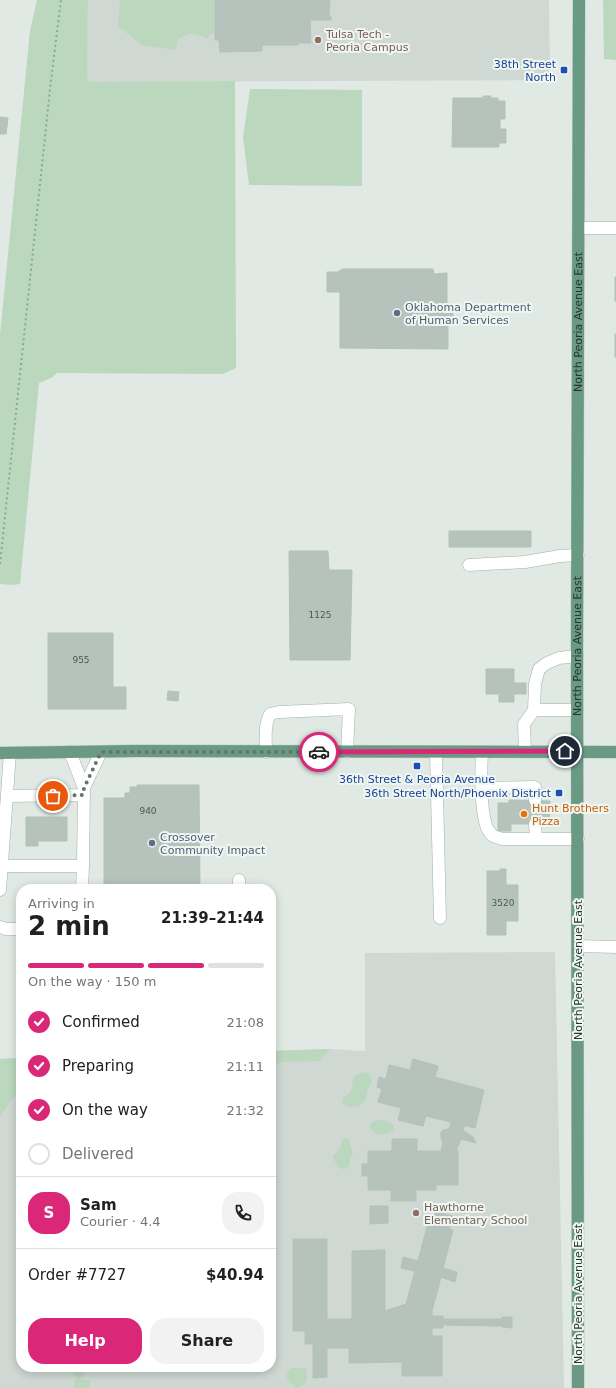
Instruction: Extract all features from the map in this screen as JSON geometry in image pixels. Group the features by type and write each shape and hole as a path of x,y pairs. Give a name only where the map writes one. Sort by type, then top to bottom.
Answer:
{"main road":[{"name":"North Peoria Avenue East","path":"578,1388 577,656 579,0"},
{"path":"5,753 616,752"}],"street":[{"path":"579,228 616,228"},
{"path":"469,565 525,562 560,556 578,555"},
{"path":"525,751 524,724 534,710 535,684 539,669 547,663 559,658 577,656"},
{"path":"266,752 267,720 270,714 279,712 348,709 348,752"},
{"path":"534,710 577,710"},
{"path":"70,752 84,792 82,884"},
{"path":"84,792 101,752"},
{"path":"436,752 440,918"},
{"path":"482,752 482,788 486,826 493,836 502,839 578,839"},
{"path":"0,890 8,796 5,753"},
{"path":"482,788 535,787 535,800"},
{"path":"8,796 84,792"},
{"path":"535,824 536,839"},
{"path":"2,866 83,866"},
{"path":"0,928 16,929"},
{"path":"578,946 616,947"}],"path":[{"path":"0,564 51,80 61,0"}],"shaded area":[{"name":"Tulsa Tech - Peoria Campus","path":"88,0 549,0 550,80 87,82"},
{"name":"Hawthorne Elementary School","path":"555,952 564,1388 0,1388 0,1059 16,1058 16,1372 276,1372 276,1051 330,1049 365,1051 365,953"}],"green space":[{"path":"37,0 88,0 87,82 235,81 236,368 223,374 57,373 51,378 39,383 20,584 12,585 0,584 0,335 30,31"},
{"path":"120,0 214,0 214,34 209,34 208,39 196,34 186,35 178,39 176,50 142,45 118,26"},
{"path":"603,0 616,0 616,60 604,59"},
{"path":"250,89 362,90 362,186 249,185 243,137"},
{"path":"330,1049 320,1061 280,1062 277,1064 276,1051"},
{"path":"16,1058 16,1095 0,1116 0,1059"},
{"path":"365,1072 368,1073 372,1079 372,1083 368,1088 366,1099 359,1106 349,1107 343,1104 342,1099 349,1094 354,1076"},
{"path":"381,1120 388,1121 394,1125 394,1129 385,1134 378,1134 372,1131 370,1128 371,1123"},
{"path":"345,1138 350,1140 350,1146 353,1153 350,1158 350,1165 347,1168 342,1169 337,1165 333,1156 340,1148 343,1139"},
{"path":"292,1368 306,1368 307,1380 304,1385 296,1388 287,1379 287,1372"},
{"path":"73,1372 84,1372 84,1377 81,1377 81,1380 90,1380 90,1388 74,1388 74,1381 76,1380 76,1377 73,1376"}],"building":[{"path":"215,0 330,0 329,16 331,16 331,20 310,20 311,43 298,43 298,45 262,45 262,51 220,52 219,40 215,40"},
{"path":"483,96 491,96 490,98 498,98 498,101 505,101 505,119 500,119 500,129 506,129 506,143 499,143 499,147 452,147 453,98 483,98"},
{"path":"0,117 8,118 6,134 0,134"},
{"name":"Oklahoma Department of Human Services","path":"342,269 433,269 434,274 447,273 447,306 453,306 453,321 448,321 448,349 340,348 340,292 327,292 327,272 338,272"},
{"path":"616,277 616,301 615,301"},
{"path":"616,334 616,357 615,357"},
{"path":"449,531 531,531 531,547 449,547"},
{"path":"289,551 328,551 329,570 352,570 350,660 290,660"},
{"path":"48,633 113,633 113,687 126,687 126,709 48,709"},
{"path":"486,669 514,669 514,683 526,683 526,694 514,694 514,702 499,702 499,694 486,694"},
{"path":"168,691 179,692 178,701 167,700"},
{"name":"Crossover Community Impact","path":"137,785 199,785 200,884 104,884 104,798 125,798 125,793 130,793 130,787 137,787"},
{"name":"Hunt Brothers Pizza","path":"509,800 550,801 549,824 511,824 511,831 498,831 498,803 509,803"},
{"path":"26,817 67,817 67,841 38,841 38,846 26,846"},
{"path":"500,869 506,869 506,885 518,885 518,921 506,921 506,935 487,935 487,871 500,871"},
{"path":"413,1059 438,1066 435,1077 484,1090 475,1128 426,1116 423,1126 398,1120 401,1108 378,1102 382,1089 377,1087 379,1077 386,1079 389,1065 410,1070"},
{"path":"451,1122 465,1125 463,1130 473,1137 476,1143 461,1139 456,1151 441,1151 443,1143 441,1132 449,1129"},
{"path":"392,1139 417,1139 417,1151 458,1151 458,1185 436,1185 436,1190 416,1190 416,1201 391,1201 391,1190 368,1190 368,1176 362,1176 362,1164 368,1164 368,1151 392,1151"},
{"path":"370,1206 388,1206 388,1223 370,1224"},
{"path":"435,1211 452,1216 449,1229 453,1230 443,1268 457,1272 455,1282 441,1277 432,1316 443,1316 443,1319 502,1319 502,1317 512,1317 512,1328 502,1326 443,1325 443,1328 432,1328 432,1336 442,1336 442,1376 402,1376 402,1362 349,1363 349,1348 327,1348 327,1377 313,1378 313,1344 305,1344 305,1331 293,1331 293,1239 327,1239 327,1319 352,1319 352,1251 385,1250 385,1311 406,1304 415,1271 401,1268 403,1257 418,1261 428,1223 432,1225"}],"tunnel":[{"path":"535,800 535,824"}],"way so far":[{"path":"53,796 83,795 84,788 101,752 319,752"}],"place":[{"name":"Tulsa Tech - Peoria Campus","path":"318,40"},
{"name":"38th Street North","path":"564,70"},
{"name":"Oklahoma Department of Human Services","path":"397,313"},
{"name":"36th Street & Peoria Avenue","path":"417,766"},
{"name":"36th Street North/Phoenix District","path":"559,793"},
{"name":"Hunt Brothers Pizza","path":"524,814"},
{"name":"Crossover Community Impact","path":"152,843"},
{"name":"Hawthorne Elementary School","path":"416,1213"}],"route":[{"path":"319,752 565,751"}]}
